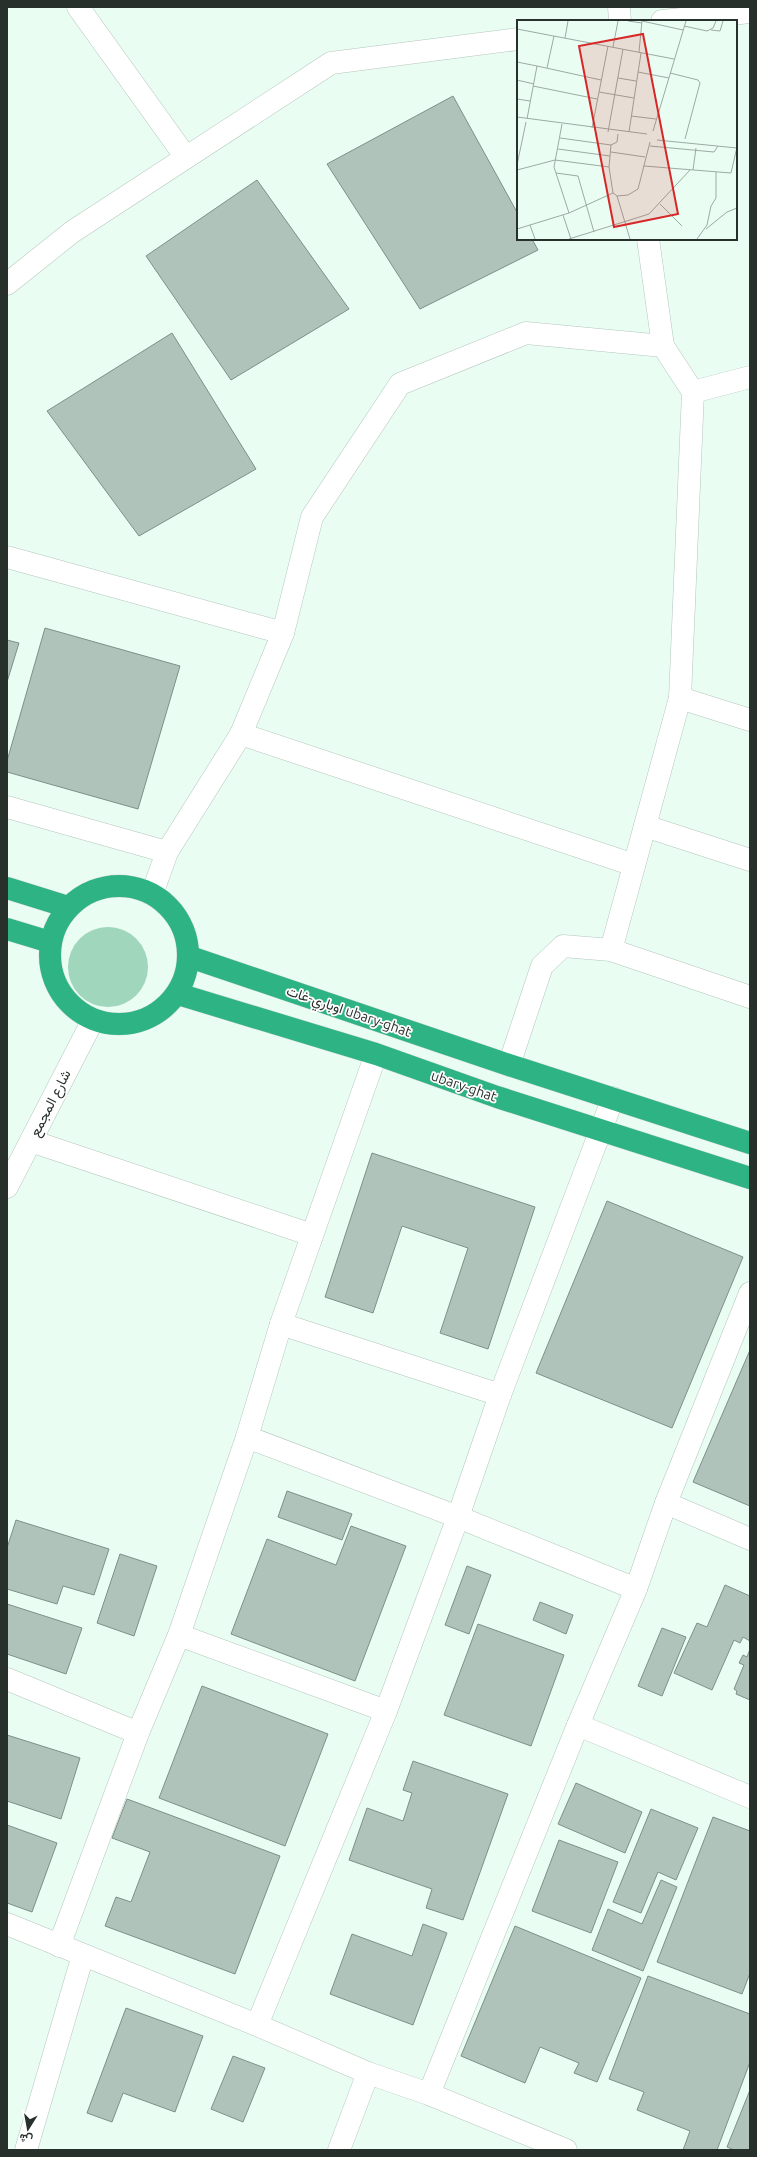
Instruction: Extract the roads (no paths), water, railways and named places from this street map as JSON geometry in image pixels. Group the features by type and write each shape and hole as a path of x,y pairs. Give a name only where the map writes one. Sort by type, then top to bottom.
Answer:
{"highway":[{"path":"108,886 130,887 152,894 168,905 180,920 187,938 190,957 186,976 178,994 162,1011 140,1022 117,1025 93,1020 72,1007 58,988 50,966 50,942 54,929 68,907 86,894 108,886"},
{"path":"7,888 68,907"},
{"path":"7,929 50,942"},
{"name":"اوباري-غات ubary-ghat","path":"190,957 509,1065"},
{"name":"ubary-ghat","path":"178,994 376,1054 601,1132 750,1178"},
{"path":"509,1065 750,1143"}],"street":[{"path":"78,7 185,156"},
{"path":"619,7 620,20"},
{"path":"672,20 750,12"},
{"path":"7,284 72,232 185,156 330,63 517,39"},
{"path":"611,950 680,698 693,392 663,346 648,240"},
{"path":"152,894 167,852 241,734 283,633 312,517 400,384 526,333 663,346"},
{"path":"693,392 750,377"},
{"path":"7,557 283,633"},
{"path":"680,698 750,720"},
{"path":"241,734 634,865"},
{"path":"7,807 167,852"},
{"path":"645,826 750,860"},
{"path":"509,1065 542,966 563,946 611,950 750,997"},
{"name":"شارع المجمع","path":"7,1187 93,1020"},
{"path":"60,1946 138,1733 179,1635 246,1436 281,1324 376,1054"},
{"path":"256,2025 386,1712 458,1517 500,1395 613,1098"},
{"path":"31,1141 312,1235"},
{"path":"429,2094 578,1725 636,1589 666,1504 750,1293"},
{"path":"281,1324 500,1395"},
{"path":"246,1436 458,1517 636,1589"},
{"path":"666,1504 750,1539"},
{"path":"179,1635 386,1712"},
{"path":"7,1679 138,1733"},
{"path":"578,1725 750,1797"},
{"path":"7,1924 256,2025 368,2073 429,2094 566,2150"},
{"path":"26,2150 83,1956"},
{"path":"339,2150 368,2073"}]}
